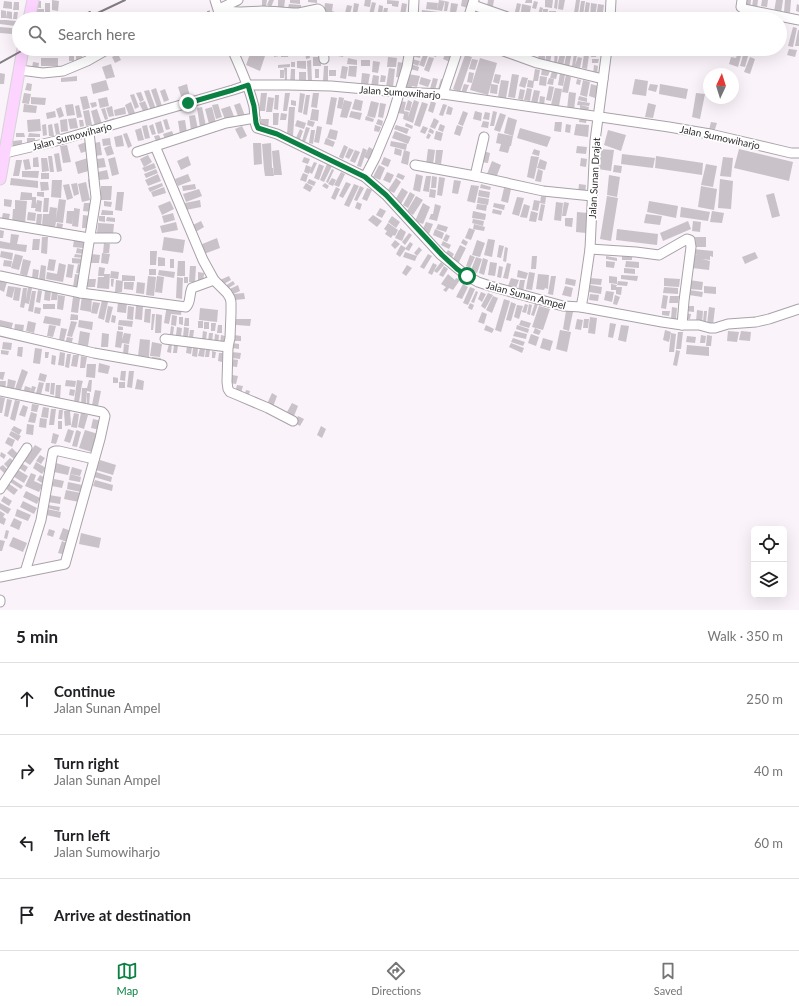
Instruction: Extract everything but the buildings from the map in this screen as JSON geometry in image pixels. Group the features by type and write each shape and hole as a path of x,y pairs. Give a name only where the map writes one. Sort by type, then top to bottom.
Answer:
{"main road":[{"path":"30,12 33,0"},
{"path":"0,179 22,56"}],"street":[{"path":"215,0 220,12"},
{"path":"220,9 238,0"},
{"path":"413,12 414,0"},
{"path":"611,12 612,0"},
{"path":"742,0 741,7 759,12"},
{"path":"470,12 473,2 497,12"},
{"path":"220,9 234,11 275,12"},
{"path":"304,12 318,9 322,12"},
{"path":"787,18 799,20"},
{"path":"20,70 43,73 63,71 96,56"},
{"path":"136,152 226,123 255,118 254,106 248,85 235,56"},
{"path":"365,177 378,152 392,117 409,56"},
{"path":"443,94 456,56"},
{"path":"518,56 537,63 603,79"},
{"name":"Jalan Sunan Drajat","path":"581,307 590,249 595,141 606,56"},
{"name":"Jalan Sumowiharjo","path":"5,153 89,132 248,85 331,86 443,94 598,116 703,133 791,153 799,152"},
{"name":"Jalan Sunan Ampel","path":"255,118 256,127 277,134 365,177 386,195 457,269 478,282 563,306 581,307 682,325 715,328 728,324 756,322 799,309"},
{"path":"81,293 96,198 89,132"},
{"path":"475,176 484,137"},
{"path":"155,146 203,260 214,280 227,293 232,302 228,347 228,388 230,392 268,408 292,421"},
{"path":"415,165 475,176 543,192 592,196"},
{"path":"0,223 89,238 116,238"},
{"path":"590,249 660,255 686,239 690,240 691,247 682,325"},
{"path":"0,276 81,293 186,307 188,306 192,288 214,280"},
{"path":"0,331 94,353 162,365"},
{"path":"165,340 228,347"},
{"path":"0,391 104,414 94,459 66,563 64,565 0,577"},
{"path":"0,489 27,448"},
{"path":"25,572 41,520 53,452 60,451 94,459"}],"path":[{"path":"207,12 220,9"}],"railway":[{"path":"100,12 125,0"},
{"path":"0,63 12,56"}],"route":[{"path":"188,103 248,85 254,106 256,127 277,134 365,177 386,195 442,255 467,276"}]}
